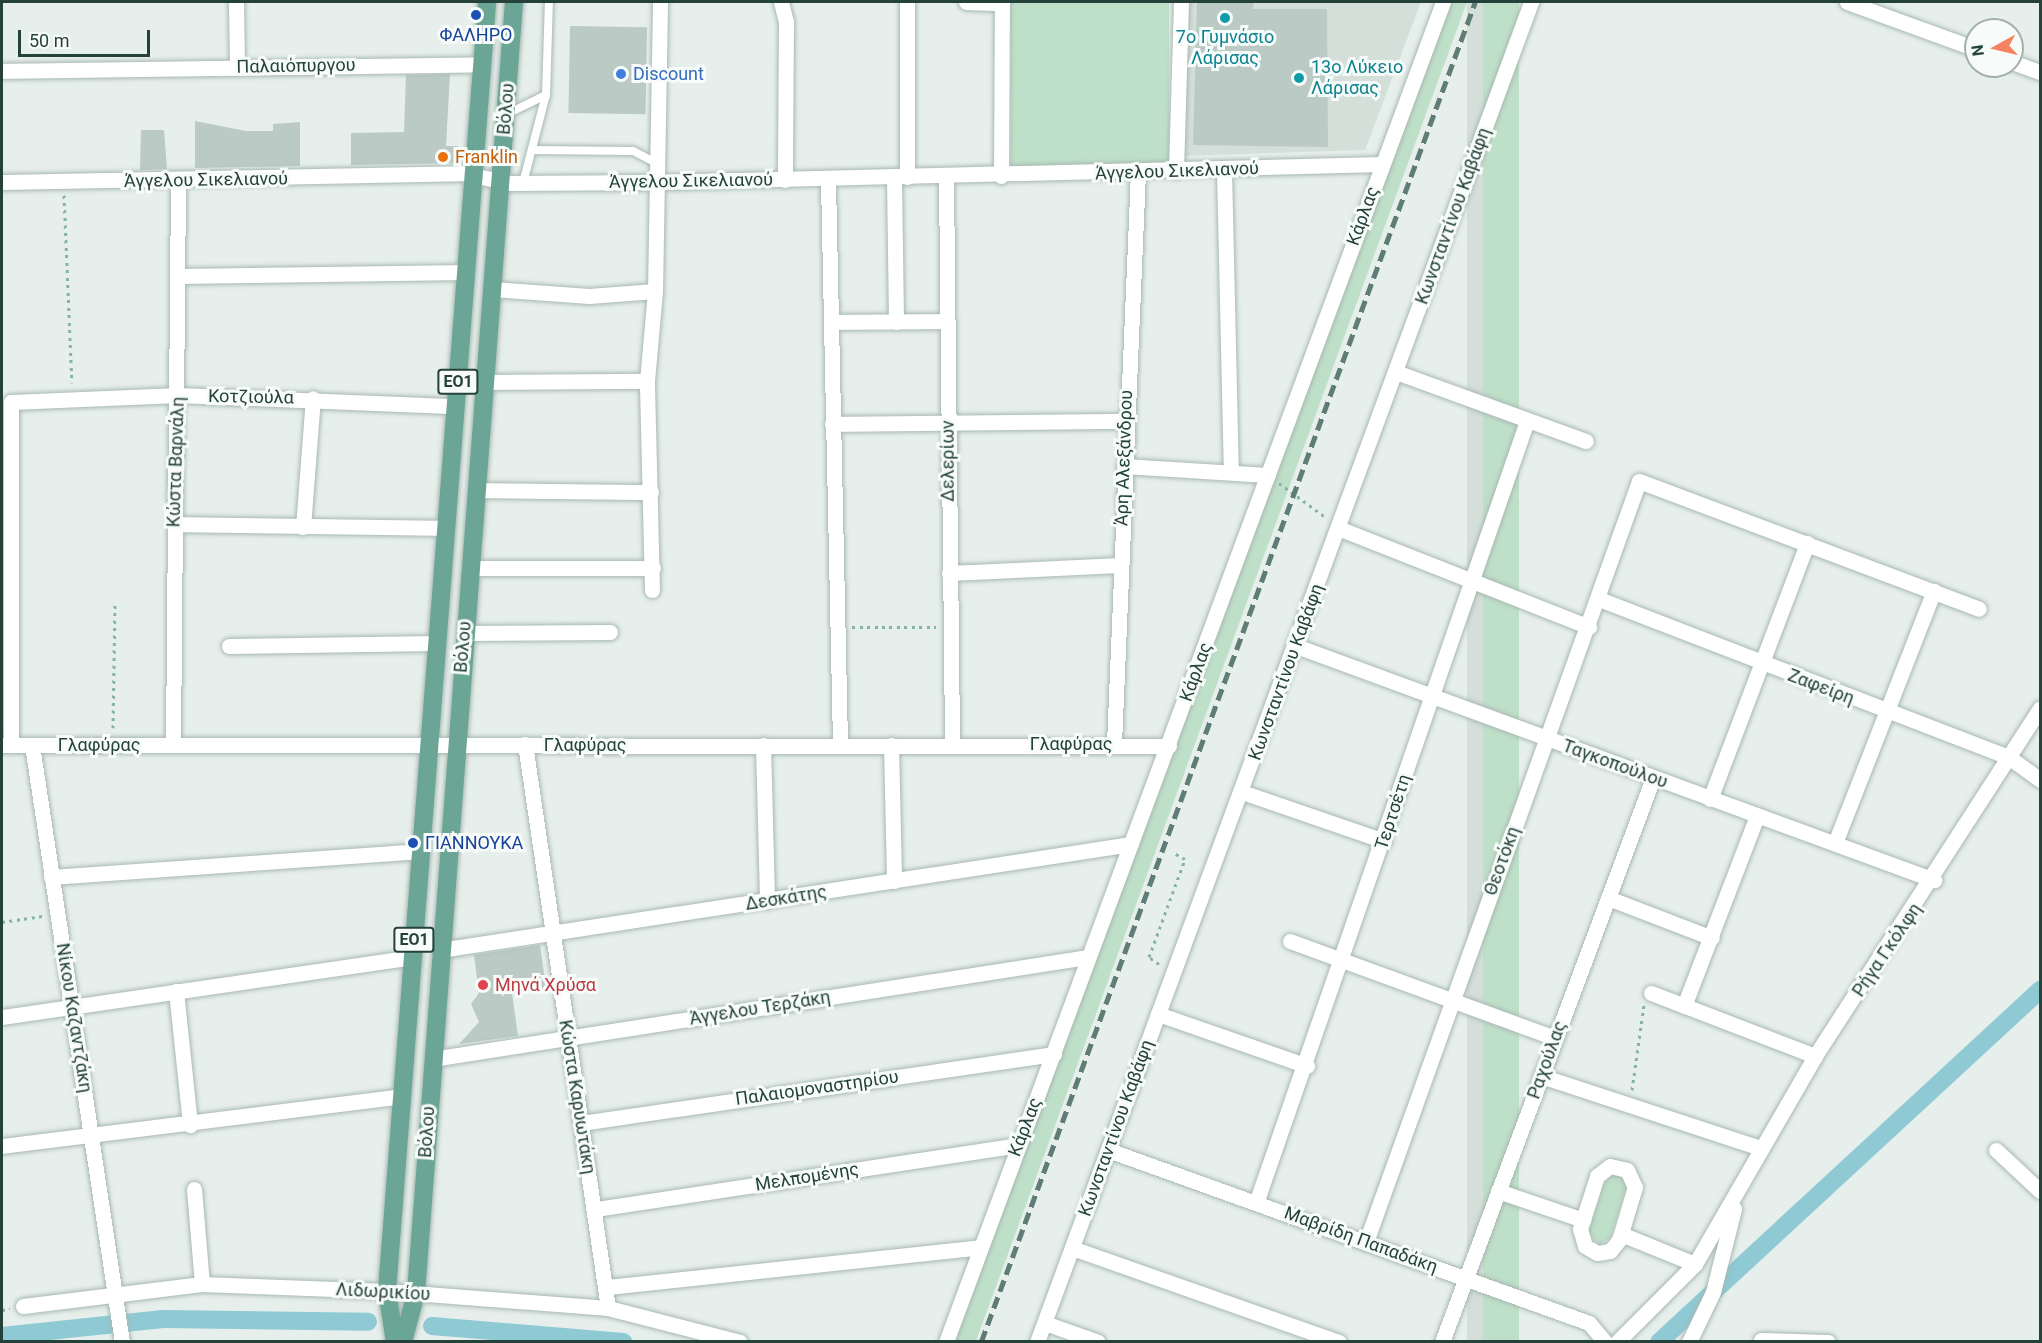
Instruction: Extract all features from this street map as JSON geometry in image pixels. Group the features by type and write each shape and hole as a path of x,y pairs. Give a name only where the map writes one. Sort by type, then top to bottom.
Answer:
{"main road":[{"name":"Βόλου","path":"387,1291 487,2"},
{"name":"Βόλου","path":"416,1293 455,743 514,2"},
{"name":"ΕΟ1","path":"387,1291 395,1341"},
{"name":"ΕΟ1","path":"403,1341 416,1293"}],"street":[{"path":"236,2 237,67"},
{"path":"652,590 647,381 655,291 660,2"},
{"path":"781,2 786,22 785,180"},
{"path":"896,322 907,2"},
{"path":"966,2 1002,2 1001,176"},
{"path":"1176,171 1181,2"},
{"name":"Κάρλας","path":"946,1341 1169,746 1443,2"},
{"name":"Κωνσταντίνου Καβάφη","path":"1037,1341 1296,646 1530,2"},
{"path":"1847,2 1964,45"},
{"name":"Παλαιόπυργου","path":"2,71 482,64"},
{"path":"2024,66 2040,72"},
{"name":"Άγγελου Σικελιανού","path":"2,182 474,176 523,183 828,180 1382,164"},
{"path":"1224,170 1231,471"},
{"name":"Άρη Αλεξάνδρου","path":"1114,744 1125,421 1138,172"},
{"name":"Δελερίων","path":"946,177 952,745"},
{"path":"828,180 835,627 840,745"},
{"name":"Κώστα Βαρνάλη","path":"173,744 174,524 178,395 178,181"},
{"path":"177,276 467,272"},
{"path":"492,289 589,296 655,291"},
{"path":"831,322 947,321"},
{"path":"1396,372 1586,441"},
{"path":"485,382 647,381"},
{"name":"Κοτζιούλα","path":"6,745 12,402 72,397 178,395 313,398 456,406"},
{"path":"303,526 313,398"},
{"name":"Τερτσέτη","path":"1256,1203 1344,961 1527,420"},
{"path":"832,424 1125,421"},
{"path":"1124,466 1231,471 1268,476"},
{"name":"Θεοτόκη","path":"1366,1242 1546,739 1599,599 1609,553 1639,481 1807,543"},
{"path":"476,490 651,492"},
{"path":"174,524 446,528"},
{"path":"1338,528 1589,627"},
{"path":"1710,799 1807,543 1979,609"},
{"path":"949,573 1119,565"},
{"path":"470,568 653,568"},
{"path":"1835,843 1934,591"},
{"name":"Ζαφείρη","path":"1599,599 1885,712 2010,758 2040,780"},
{"path":"464,633 610,632"},
{"path":"229,646 437,643"},
{"name":"Ταγκοπούλου","path":"1296,646 1934,880"},
{"name":"Ρήγα Γκόλφη","path":"1738,1194 1760,1148 1815,1056 1934,880 2040,708"},
{"name":"Γλαφύρας","path":"6,745 455,743 1169,746"},
{"name":"Κώστα Καρυωτάκη","path":"525,744 551,935 608,1287 608,1308"},
{"name":"Νίκου Καζαντζάκη","path":"32,745 73,1006 121,1338"},
{"path":"763,745 767,901"},
{"path":"891,745 894,881"},
{"name":"Ραχούλας","path":"1442,1341 1653,778"},
{"path":"1242,792 1384,841"},
{"path":"1684,1006 1757,816"},
{"name":"Δεσκάτης","path":"440,950 551,935 1131,844"},
{"path":"51,877 421,851"},
{"path":"1608,898 1712,938"},
{"path":"1290,941 1555,1038"},
{"path":"2,1017 413,957"},
{"name":"Άγγελου Τερζάκη","path":"432,1059 1088,957"},
{"path":"176,991 190,1125"},
{"path":"1651,993 1815,1056"},
{"path":"1158,1014 1307,1066"},
{"name":"Παλαιομοναστηρίου","path":"581,1123 1054,1054"},
{"path":"1541,1076 1760,1148"},
{"path":"2,1146 190,1125 402,1096"},
{"name":"Μελπομένης","path":"596,1209 1018,1145"},
{"name":"Μαβρίδη Παπαδάκη","path":"1108,1150 1589,1323 1605,1341"},
{"path":"1996,1150 2040,1191"},
{"path":"1622,1167 1635,1187 1621,1234 1610,1251 1590,1251 1580,1234 1600,1171 1622,1167"},
{"path":"194,1190 202,1284"},
{"path":"1498,1191 1583,1220"},
{"path":"1617,1341 1695,1264 1738,1194"},
{"path":"1689,1341 1713,1292 1738,1194"},
{"path":"1621,1234 1695,1264"},
{"path":"608,1287 980,1247"},
{"path":"1072,1248 1339,1341"},
{"name":"Λιδωρικίου","path":"23,1306 113,1291 202,1284 387,1291 608,1308 740,1341"},
{"path":"1045,1323 1098,1341"},
{"path":"1761,1340 1828,1341"}],"lane":[{"path":"523,183 546,95 549,2"},
{"path":"506,114 546,95"},
{"path":"532,150 633,151 657,163"}],"path":[{"path":"63,182 72,397"},
{"path":"1268,476 1293,489 1338,528"},
{"path":"113,745 115,605"},
{"path":"835,627 950,627"},
{"path":"1172,974 1149,957 1185,859 1174,853"},
{"path":"2,922 57,913"},
{"path":"1626,1104 1633,1089 1642,1009 1651,993"}],"shaded area":[{"path":"1184,2 1421,2 1365,150 1179,156"},
{"path":"1467,2 1483,2 1483,1342 1467,1342"}],"green space":[{"path":"1011,2 1169,2 1169,168 1011,168"},
{"path":"1450,2 1467,2 976,1341 951,1342"},
{"path":"1483,2 1519,2 1519,1342 1483,1342"},
{"path":"1613,1174 1621,1174 1627,1185 1610,1238 1600,1245 1588,1233 1604,1184"}],"building":[{"path":"1197,2 1254,2 1253,9 1327,9 1328,147 1193,145"},
{"path":"570,26 647,27 645,114 568,113"},
{"path":"450,74 446,146 458,146 458,163 351,165 351,133 404,132 406,75"},
{"path":"195,121 246,131 273,131 273,124 300,122 300,166 195,168"},
{"path":"141,130 164,130 167,169 140,170"},
{"path":"540,945 546,988 512,993 518,1036 459,1044 479,1022 471,1004 479,993 474,955"}],"waterway":[{"path":"1659,1342 2040,990"},
{"path":"2,1336 163,1319 368,1322"},
{"path":"432,1326 623,1342"}],"railway":[{"path":"981,1342 1475,2"}],"place":[{"name":"ΦΑΛΗΡΟ","path":"476,15"},
{"name":"7ο Γυμνάσιο Λάρισας","path":"1225,18"},
{"name":"Discount","path":"621,74"},
{"name":"13ο Λύκειο Λάρισας","path":"1299,78"},
{"name":"Franklin","path":"443,157"},
{"name":"ΓΙΑΝΝΟΥΚΑ","path":"413,843"},
{"name":"Μηνά Χρύσα","path":"483,985"}]}
